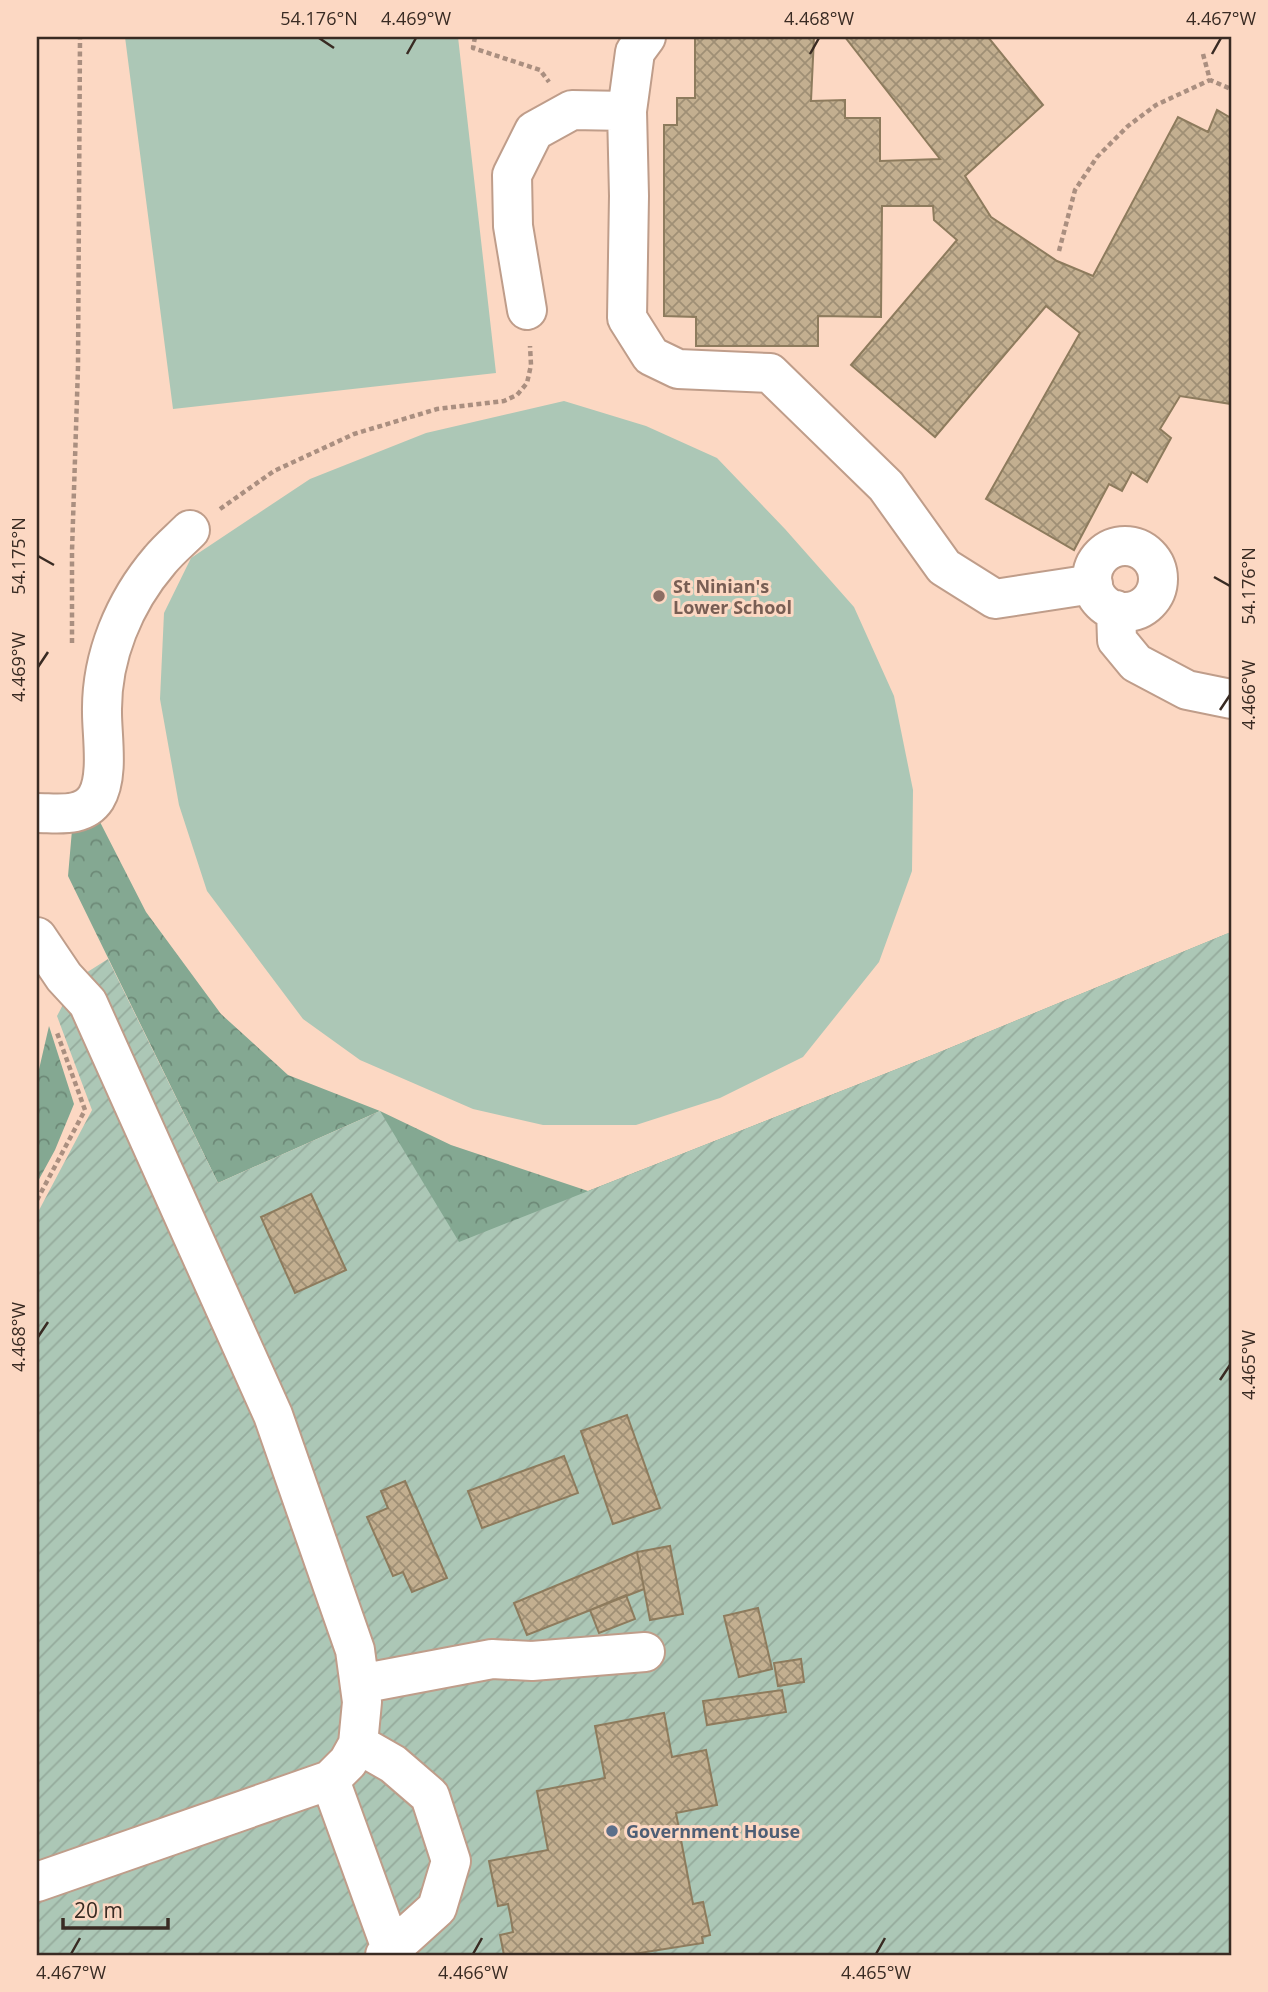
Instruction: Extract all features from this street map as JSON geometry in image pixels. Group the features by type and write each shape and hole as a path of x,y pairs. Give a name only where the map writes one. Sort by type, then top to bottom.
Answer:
{"lane":[{"path":"646,37 635,52 627,111 627,318 651,356 678,369 770,373 886,486 944,566 995,600 1105,597 1117,640 1136,663 1187,690 1231,699"},
{"path":"527,310 513,226 512,175 534,131 572,110 627,111"},
{"path":"37,813 79,812 88,807 96,797 103,762 102,688 116,630 136,593 160,559 190,530"},
{"path":"37,937 64,977 88,1003 273,1415 355,1650 362,1702 358,1744 348,1762 330,1780 37,1882"},
{"path":"360,1684 492,1659 532,1661 645,1652"},
{"path":"330,1780 388,1953 437,1908 451,1861 430,1796 393,1764 358,1744"}],"path":[{"path":"72,647 78,367 80,37"},
{"path":"475,37 473,48 540,70 572,110"},
{"path":"1203,54 1210,80"},
{"path":"1059,251 1075,190 1097,157 1128,126 1156,105 1210,80 1231,89"},
{"path":"190,530 274,471 354,434 437,409 504,401 517,395 527,383 531,365 527,310"},
{"path":"37,1200 85,1110 50,1013 56,990 64,977"}],"green space":[{"path":"125,37 458,37 496,373 173,409"},
{"path":"564,401 646,426 717,458 785,529 854,607 894,696 913,790 912,871 879,962 803,1057 720,1098 636,1125 543,1125 473,1109 360,1060 303,1019 207,891 179,805 160,699 164,613 191,558 310,479 426,433"},
{"path":"100,822 146,912 221,1014 288,1075 380,1111 218,1183 68,876 72,830"},
{"path":"1231,932 418,1352 380,1111 451,1145 588,1191 935,1054"},
{"name":"Government House","path":"1231,932 1231,1955 37,1955 37,1214 92,1110 57,1016 66,999 70,983 108,959 218,1183 380,1111 459,1242 935,1054"},
{"path":"49,1026 74,1104 55,1150 37,1183 37,1078"}],"building":[{"path":"695,37 814,37 811,101 845,100 845,118 880,118 880,161 940,159 845,37 988,37 1043,105 965,176 991,217 1057,261 1093,276 1178,117 1208,132 1217,110 1231,118 1231,404 1180,396 1160,429 1171,438 1147,482 1132,472 1122,491 1109,484 1074,550 986,499 1080,333 1046,306 935,437 851,365 957,240 934,220 933,206 882,206 881,317 818,316 818,346 696,346 696,317 664,316 664,125 677,125 677,98 695,98"},
{"path":"311,1194 346,1270 295,1293 261,1217"},
{"path":"627,1415 660,1508 613,1524 581,1431"},
{"path":"564,1456 578,1493 482,1528 468,1491"},
{"path":"405,1481 447,1578 412,1592 403,1572 393,1576 367,1517 388,1508 381,1491"},
{"path":"670,1546 683,1614 650,1620 637,1552"},
{"path":"637,1552 644,1589 527,1635 514,1603"},
{"path":"626,1595 635,1619 599,1633 590,1610"},
{"path":"758,1608 772,1669 739,1677 724,1616"},
{"path":"801,1659 804,1682 778,1686 774,1663"},
{"path":"782,1690 786,1712 707,1725 703,1701"},
{"name":"Government House","path":"664,1713 672,1757 706,1750 717,1805 676,1813 693,1904 703,1902 710,1935 702,1937 703,1943 627,1955 504,1955 500,1935 513,1932 511,1919 508,1904 498,1906 489,1861 548,1850 537,1791 605,1778 595,1726"}],"place":[{"name":"St Ninian's Lower School","path":"659,596"},
{"name":"Government House","path":"612,1831"}]}
